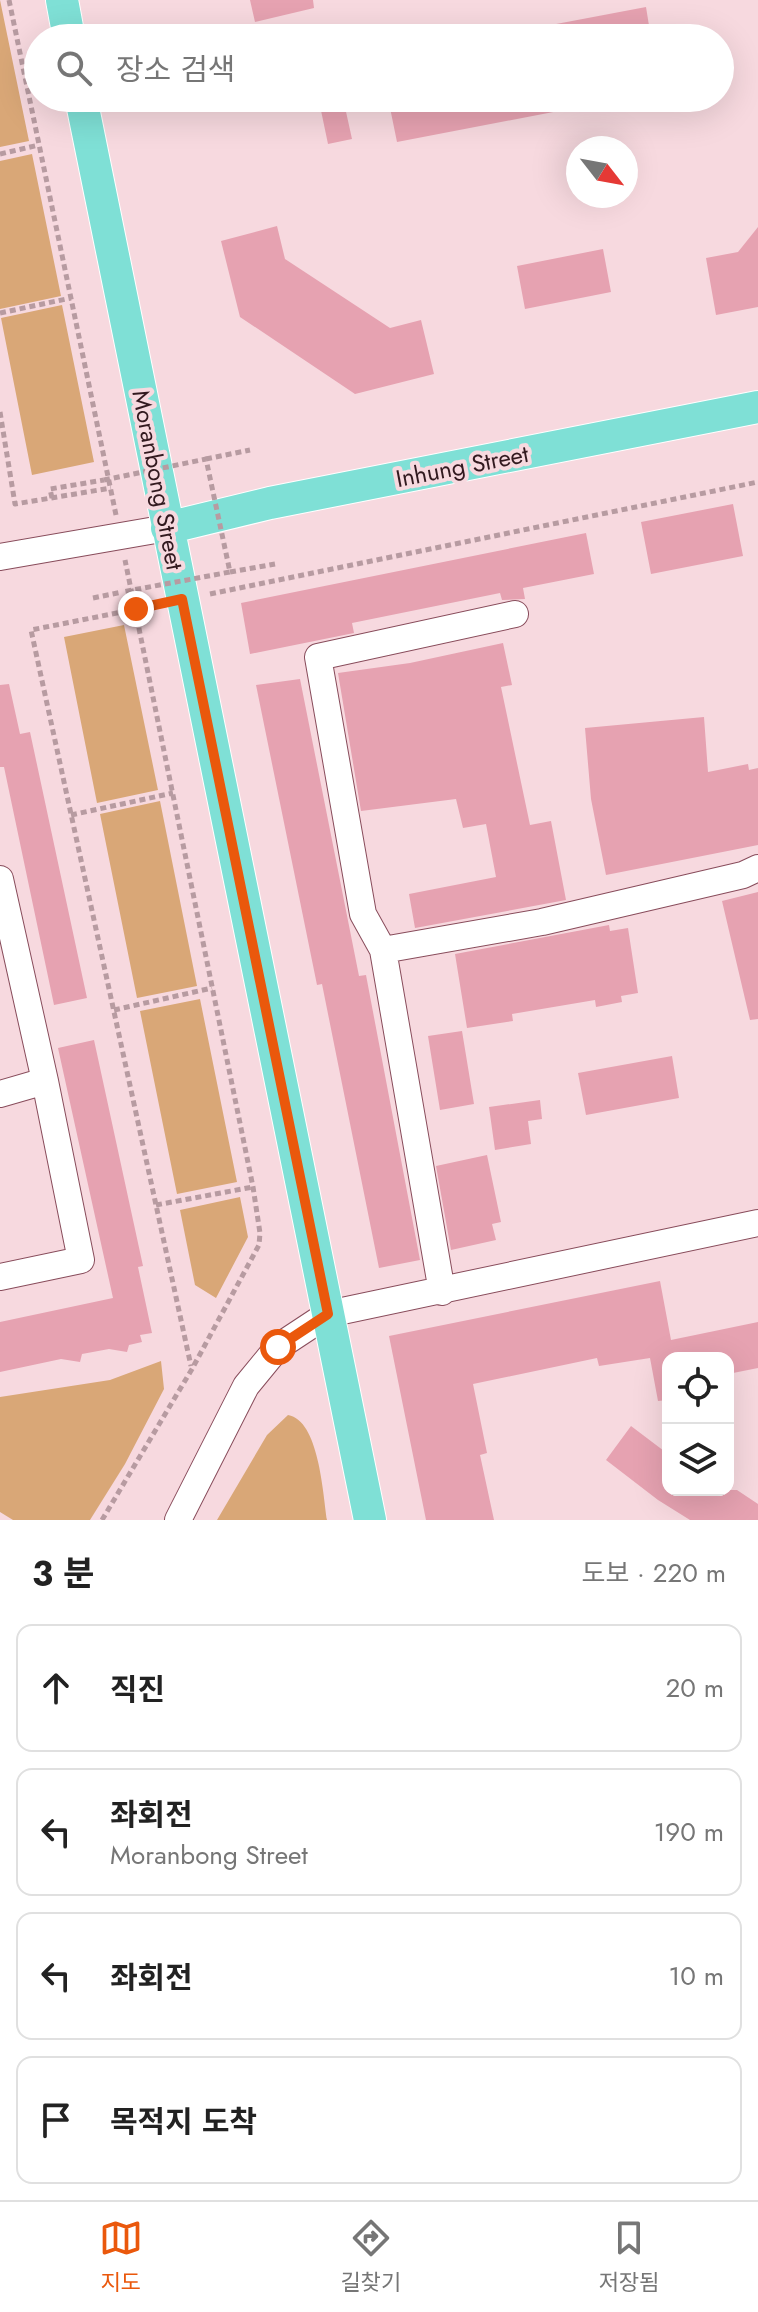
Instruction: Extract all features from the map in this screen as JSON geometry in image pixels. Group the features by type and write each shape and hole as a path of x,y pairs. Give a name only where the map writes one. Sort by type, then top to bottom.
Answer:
{"main road":[{"path":"62,0 66,24"},
{"name":"Moranbong Street","path":"84,112 370,1520"},
{"name":"Inhung Street","path":"167,528 270,503 758,407"}],"street":[{"path":"0,557 167,528"},
{"path":"442,1292 383,950 363,914 318,657 515,614"},
{"path":"383,950 542,922 743,875 758,868"},
{"path":"0,879 6,935 45,1081 81,1260 0,1277"},
{"path":"0,1094 45,1081"},
{"path":"178,1520 246,1386 278,1347 328,1314 758,1223"}],"path":[{"path":"9,0 24,72"},
{"path":"32,112 136,609 260,1233 259,1245 192,1369 102,1520"},
{"path":"0,154 39,145"},
{"path":"0,313 71,298"},
{"path":"0,412 15,504 111,488"},
{"path":"52,498 50,489 250,450"},
{"path":"206,459 230,572"},
{"path":"192,1369 31,630 758,482"},
{"path":"93,598 275,564"},
{"path":"71,815 173,793"},
{"path":"114,1010 212,988"},
{"path":"156,1205 253,1187"}],"shaded area":[{"path":"0,0 29,141 0,147"},
{"path":"32,154 61,296 0,309 0,161"},
{"path":"62,305 94,462 32,475 1,318"},
{"path":"124,625 158,790 97,803 64,637"},
{"path":"160,801 197,986 137,998 100,814"},
{"path":"200,999 237,1182 177,1194 140,1011"},
{"path":"240,1197 248,1237 216,1298 195,1285 180,1210"},
{"path":"161,1361 164,1389 125,1464 90,1520 13,1520 0,1512 0,1397 110,1380"},
{"path":"288,1415 307,1430 313,1444 327,1520 217,1520 267,1435"}],"building":[{"path":"250,0 313,0 314,8 255,22"},
{"path":"646,7 649,24 556,24"},
{"path":"321,112 346,112 352,139 328,144"},
{"path":"391,112 553,112 397,142"},
{"path":"277,226 285,259 390,328 421,320 434,374 355,394 240,317 221,241"},
{"path":"758,227 758,307 716,315 706,258 738,252"},
{"path":"603,249 611,292 525,309 517,266"},
{"path":"733,504 743,556 651,574 641,522"},
{"path":"586,533 594,574 523,588 525,599 502,600 500,593 352,623 354,633 250,654 241,603"},
{"path":"503,643 512,685 501,687 530,825 551,821 566,900 415,928 409,894 496,877 486,824 463,828 456,799 361,811 338,673 410,663"},
{"path":"300,679 359,976 366,975 420,1260 379,1268 322,984 317,985 256,685"},
{"path":"9,684 20,734 30,732 87,998 54,1005 4,767 0,767 0,685"},
{"path":"704,717 708,772 748,764 749,770 758,768 758,845 606,875 591,799 585,728"},
{"path":"758,892 758,1019 750,1020 722,901"},
{"path":"609,925 610,931 628,928 638,993 621,996 622,1002 596,1007 595,1000 512,1014 513,1021 467,1028 455,954"},
{"path":"462,1031 474,1104 440,1110 428,1036"},
{"path":"94,1040 143,1266 138,1267 152,1333 140,1335 142,1342 129,1345 127,1352 109,1349 82,1354 80,1362 61,1359 0,1372 0,1322 113,1298 58,1048"},
{"path":"672,1056 679,1098 586,1115 578,1073"},
{"path":"540,1100 542,1119 528,1121 531,1144 495,1150 489,1107"},
{"path":"487,1155 501,1222 492,1224 496,1240 451,1250 436,1166"},
{"path":"660,1281 671,1340 758,1322 758,1368 734,1373 734,1352 662,1352 662,1401 658,1401 650,1358 599,1366 597,1358 473,1384 487,1453 480,1455 494,1520 426,1520 389,1336"},
{"path":"631,1426 662,1449 662,1496 734,1496 734,1490 737,1490 758,1504 758,1520 690,1520 606,1460"}],"route":[{"path":"136,609 182,599 328,1314 278,1347"}]}
